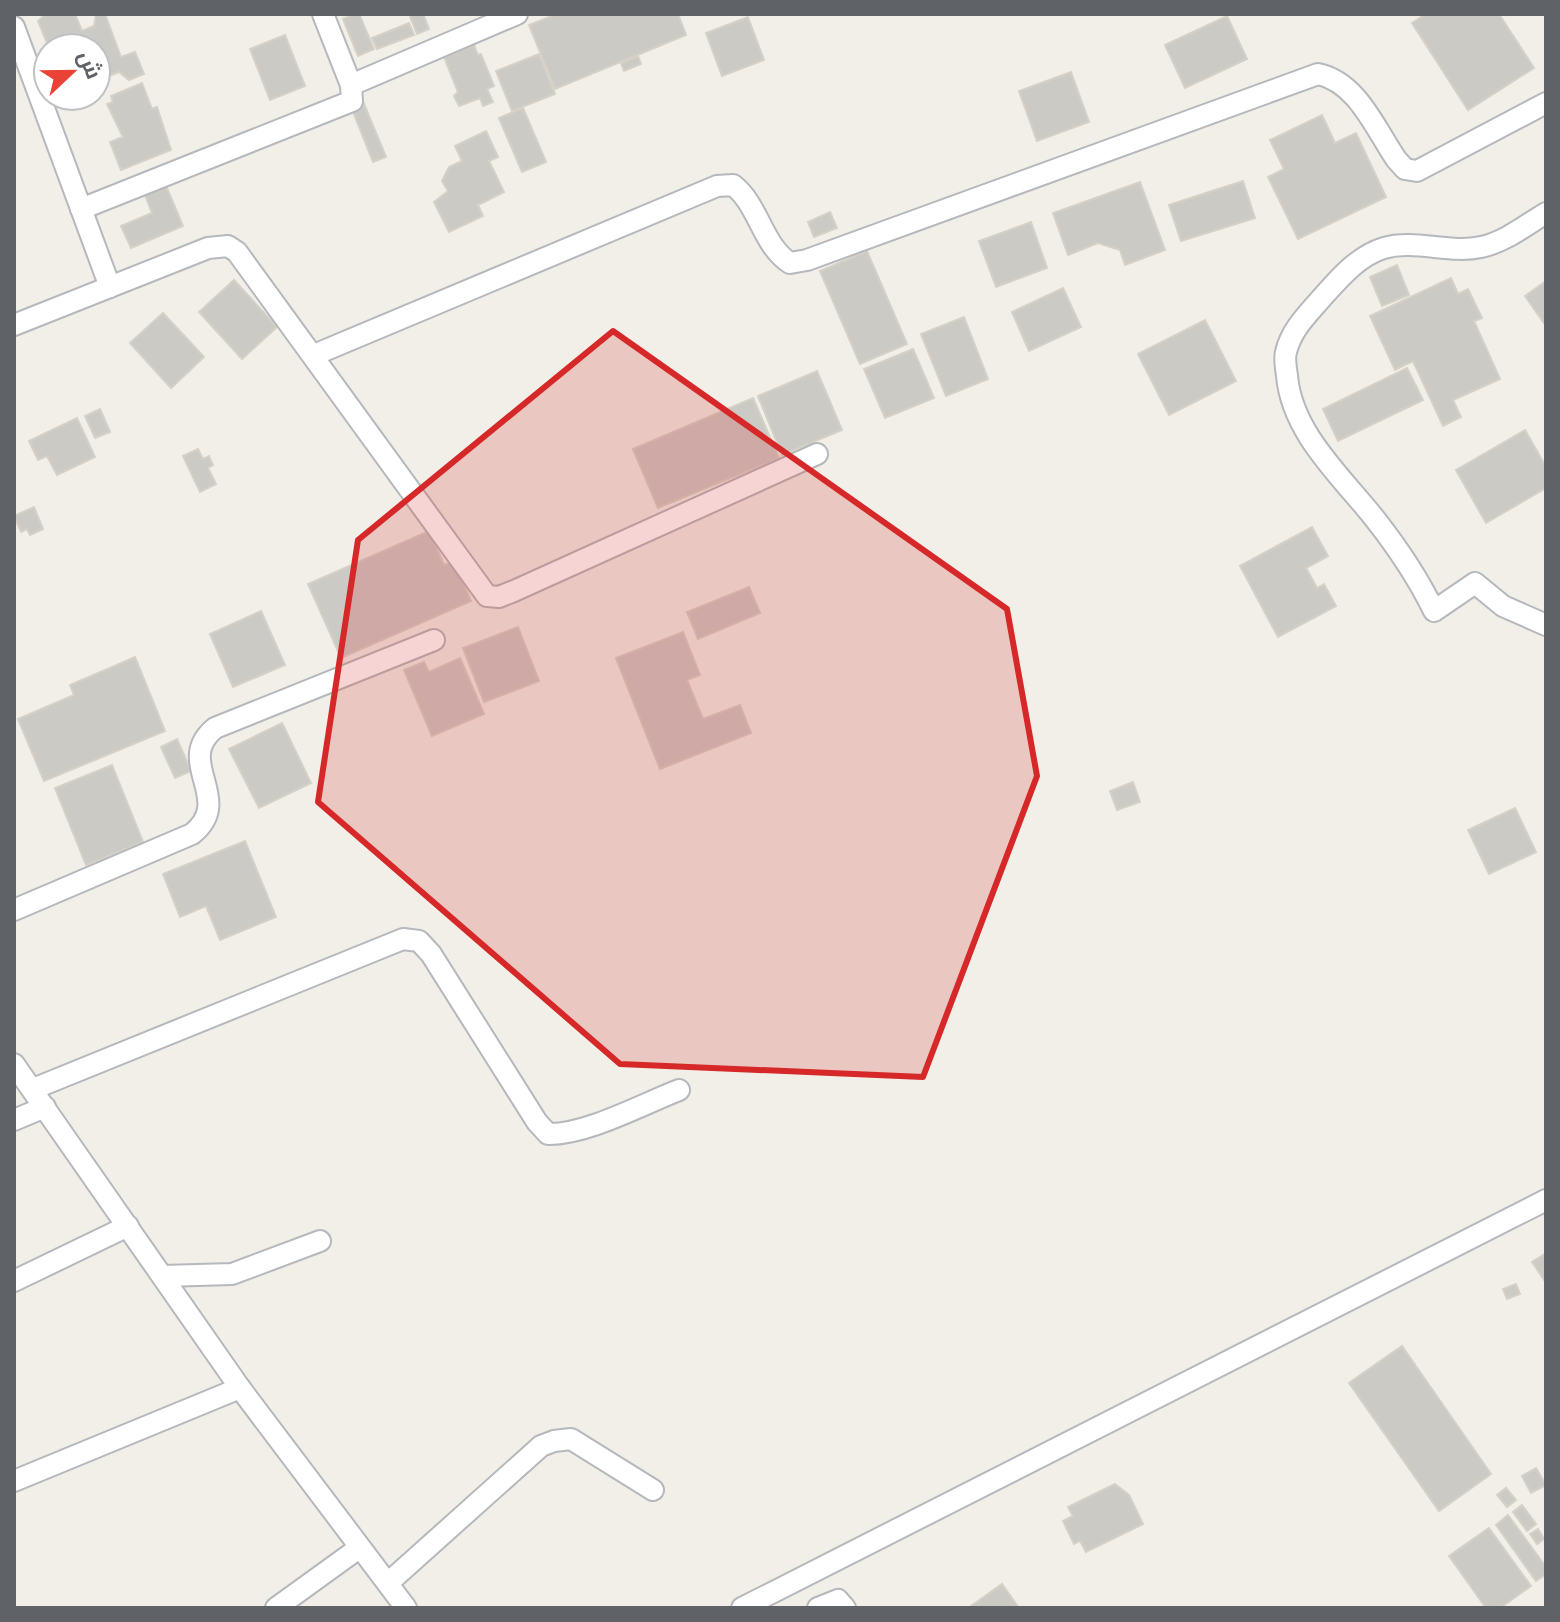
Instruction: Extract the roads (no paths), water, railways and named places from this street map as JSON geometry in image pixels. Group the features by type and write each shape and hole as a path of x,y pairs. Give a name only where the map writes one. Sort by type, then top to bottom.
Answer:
{"street":[{"path":"81,209 352,101 351,85 323,14"},
{"path":"351,85 517,14"},
{"path":"14,27 110,287"},
{"path":"314,355 717,186 733,185 745,194 777,255 790,263 807,260 1318,74 1333,77 1349,88 1396,159 1405,169 1417,171 1546,103"},
{"path":"1546,213 1500,241 1480,247 1384,248 1361,259 1295,328 1285,354 1287,383 1319,453 1377,521 1420,582 1434,611 1475,583 1503,606 1546,625"},
{"path":"14,325 208,248 228,246 237,252 314,355 487,596 499,597 514,591 817,454"},
{"path":"14,910 192,834 205,824 210,808 199,756 203,738 215,728 434,640"},
{"path":"33,1089 403,939 419,941 431,954 537,1122 548,1134 563,1134 583,1128 679,1090"},
{"path":"14,1064 240,1388 406,1608"},
{"path":"14,1120 45,1107"},
{"path":"742,1608 1546,1200"},
{"path":"14,1281 128,1226"},
{"path":"163,1276 232,1274 320,1241"},
{"path":"14,1481 240,1388"},
{"path":"388,1583 541,1446 554,1441 571,1439 653,1490"},
{"path":"276,1608 359,1548"},
{"path":"818,1608 838,1600 845,1608"}]}
